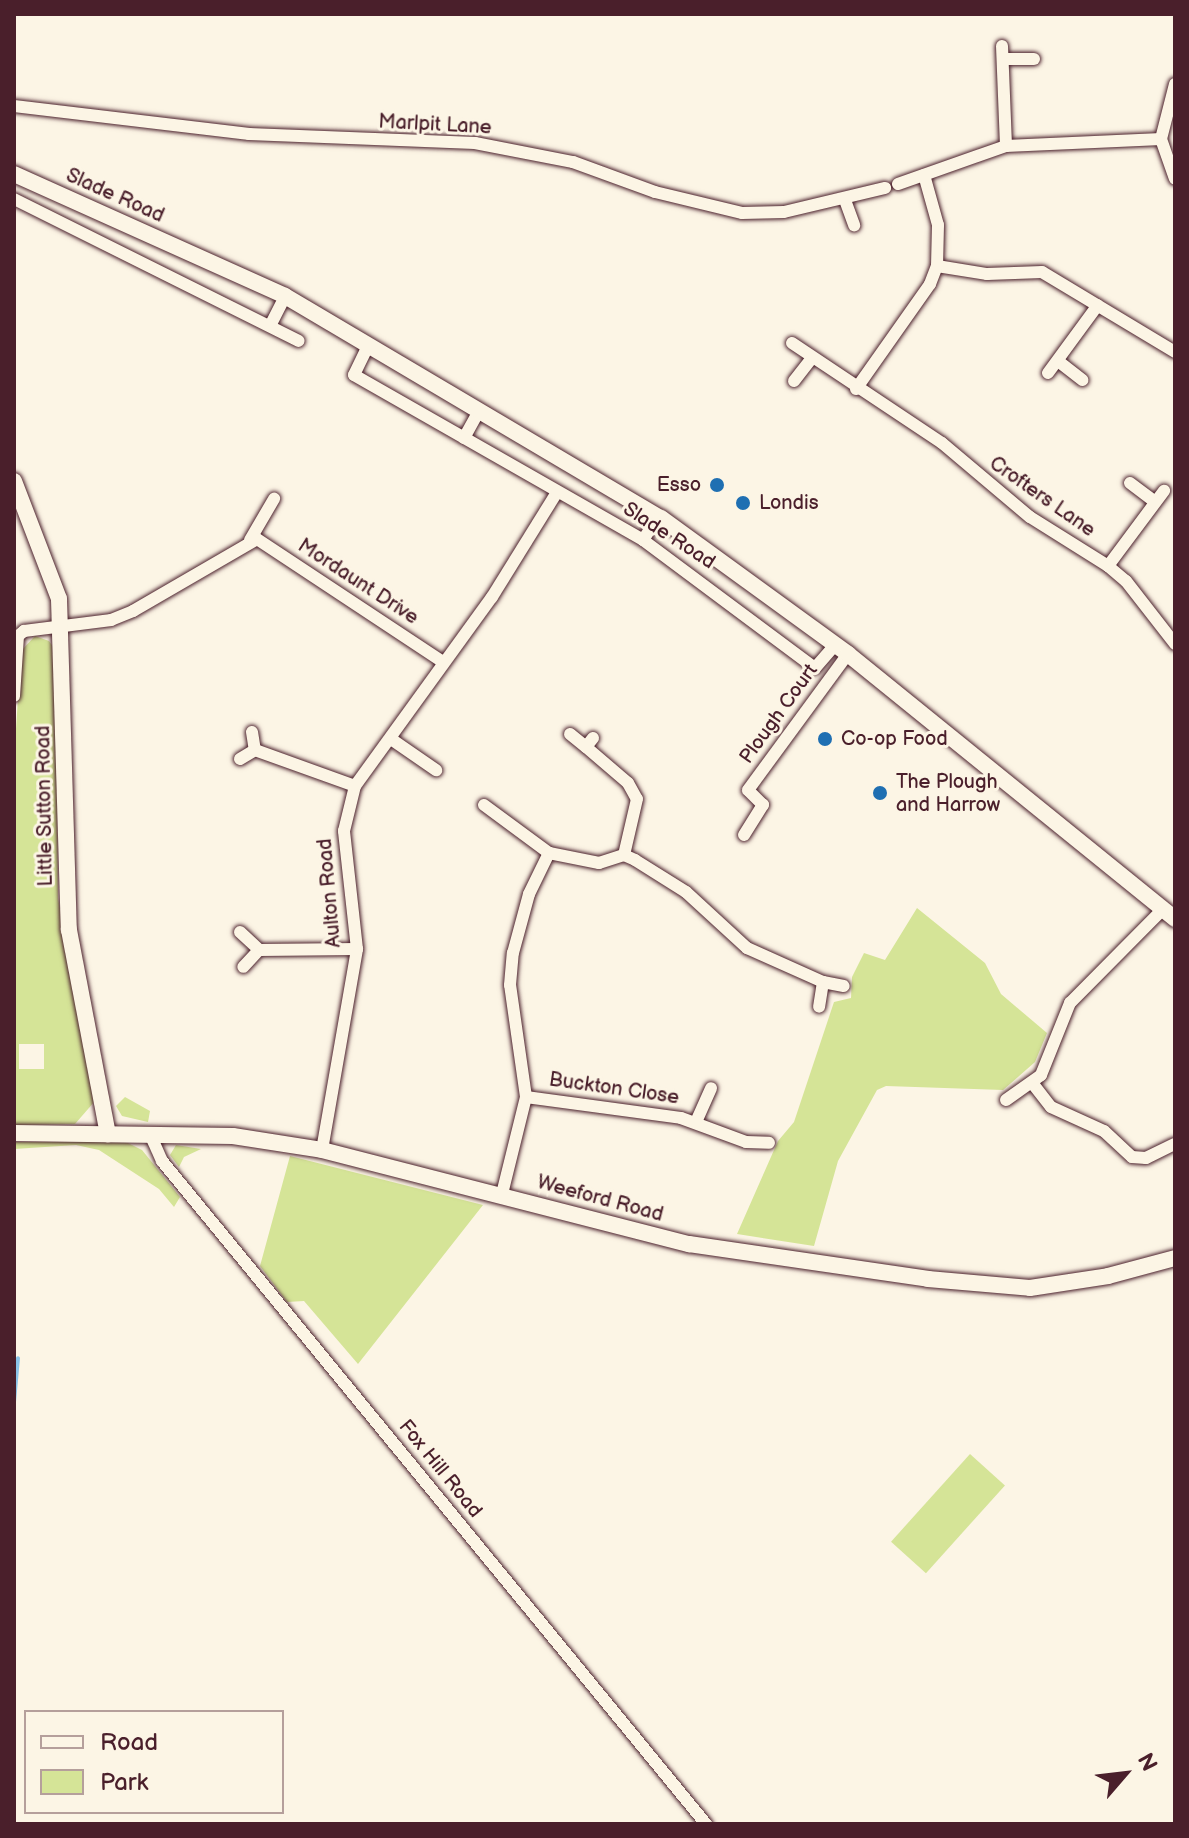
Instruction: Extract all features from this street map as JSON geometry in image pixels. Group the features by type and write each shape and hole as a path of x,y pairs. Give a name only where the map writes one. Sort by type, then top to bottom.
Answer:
{"street":[{"path":"1006,146 1003,52 1034,59"},
{"path":"1175,84 1161,139 1175,179"},
{"name":"Marlpit Lane","path":"14,106 249,134 475,143 573,162 655,192 742,213 784,212 845,200 885,188"},
{"path":"898,184 1006,146 1161,139"},
{"path":"16,175 14,197 299,341"},
{"name":"Slade Road","path":"16,175 285,296 658,517 841,649 1169,914"},
{"path":"856,389 930,284 937,266 938,225 924,175"},
{"path":"845,200 854,225"},
{"path":"937,266 987,274 1042,272 1175,352"},
{"path":"270,326 285,296"},
{"path":"1048,373 1098,305"},
{"name":"Crofters Lane","path":"792,343 856,389 942,443 996,492 1108,566 1126,581 1175,644"},
{"name":"Slade Road","path":"368,346 354,375 643,540 815,668 841,649"},
{"path":"794,381 812,358"},
{"path":"1058,361 1082,380"},
{"path":"464,438 479,411"},
{"path":"1130,483 1155,502"},
{"path":"1108,566 1164,491"},
{"name":"Little Sutton Road","path":"16,492 51,570 61,623 68,915 108,1134"},
{"name":"Aulton Road","path":"322,1150 357,949 344,843 355,786 492,597 557,492"},
{"path":"14,696 18,636 30,627 111,620 133,611 250,540 274,499"},
{"path":"643,540 658,517"},
{"name":"Mordaunt Drive","path":"250,540 261,541 443,662"},
{"name":"Plough Court","path":"744,835 763,805 748,790 841,649"},
{"path":"252,732 255,750"},
{"path":"570,734 590,742 628,783 637,799 624,855"},
{"path":"391,739 436,770"},
{"path":"240,759 255,750"},
{"path":"255,750 355,786"},
{"path":"484,805 549,853 599,863 624,855 686,892 747,948 823,982 844,986"},
{"path":"502,1194 526,1097 510,985 529,894 549,853"},
{"path":"1006,1100 1033,1084 1047,1063 1070,1003 1169,914"},
{"path":"240,932 259,950 357,949"},
{"path":"243,967 259,950"},
{"path":"819,1007 823,982"},
{"path":"1033,1084 1051,1107 1104,1131 1132,1157 1146,1158 1175,1144"},
{"name":"Buckton Close","path":"696,1122 711,1088"},
{"name":"Buckton Close","path":"526,1097 696,1122 746,1142 769,1143"},
{"name":"Weeford Road","path":"14,1133 233,1136 322,1150 689,1244 943,1281 1030,1288 1108,1276 1175,1258"},
{"name":"Fox Hill Road","path":"150,1134 162,1161 706,1824"}],"green space":[{"path":"35,636 49,641 56,651 58,898 95,1101 75,1124 14,1125 14,760 21,651","holes":["19,1044 44,1044 44,1069 19,1069"]},
{"path":"917,908 985,963 1001,994 1047,1033 1035,1062 1003,1090 886,1086 877,1090 838,1161 814,1246 737,1234 778,1141 794,1122 834,1002 851,998 852,977 864,953 885,960"},
{"path":"125,1097 150,1111 148,1122 122,1116 116,1106"},
{"path":"124,1141 142,1150 180,1197 174,1207 159,1189 99,1150 76,1145 14,1149 14,1142"},
{"path":"176,1145 201,1149 184,1157 179,1167 170,1155"},
{"path":"290,1156 483,1205 358,1364 304,1301 287,1302 260,1266"},
{"path":"970,1454 1005,1485 926,1573 891,1542"}],"waterway":[{"path":"14,1402 18,1358"}],"place":[{"name":"Esso","path":"717,485"},
{"name":"Londis","path":"743,503"},
{"name":"Co-op Food","path":"825,739"},
{"name":"The Plough and Harrow","path":"880,793"}]}
